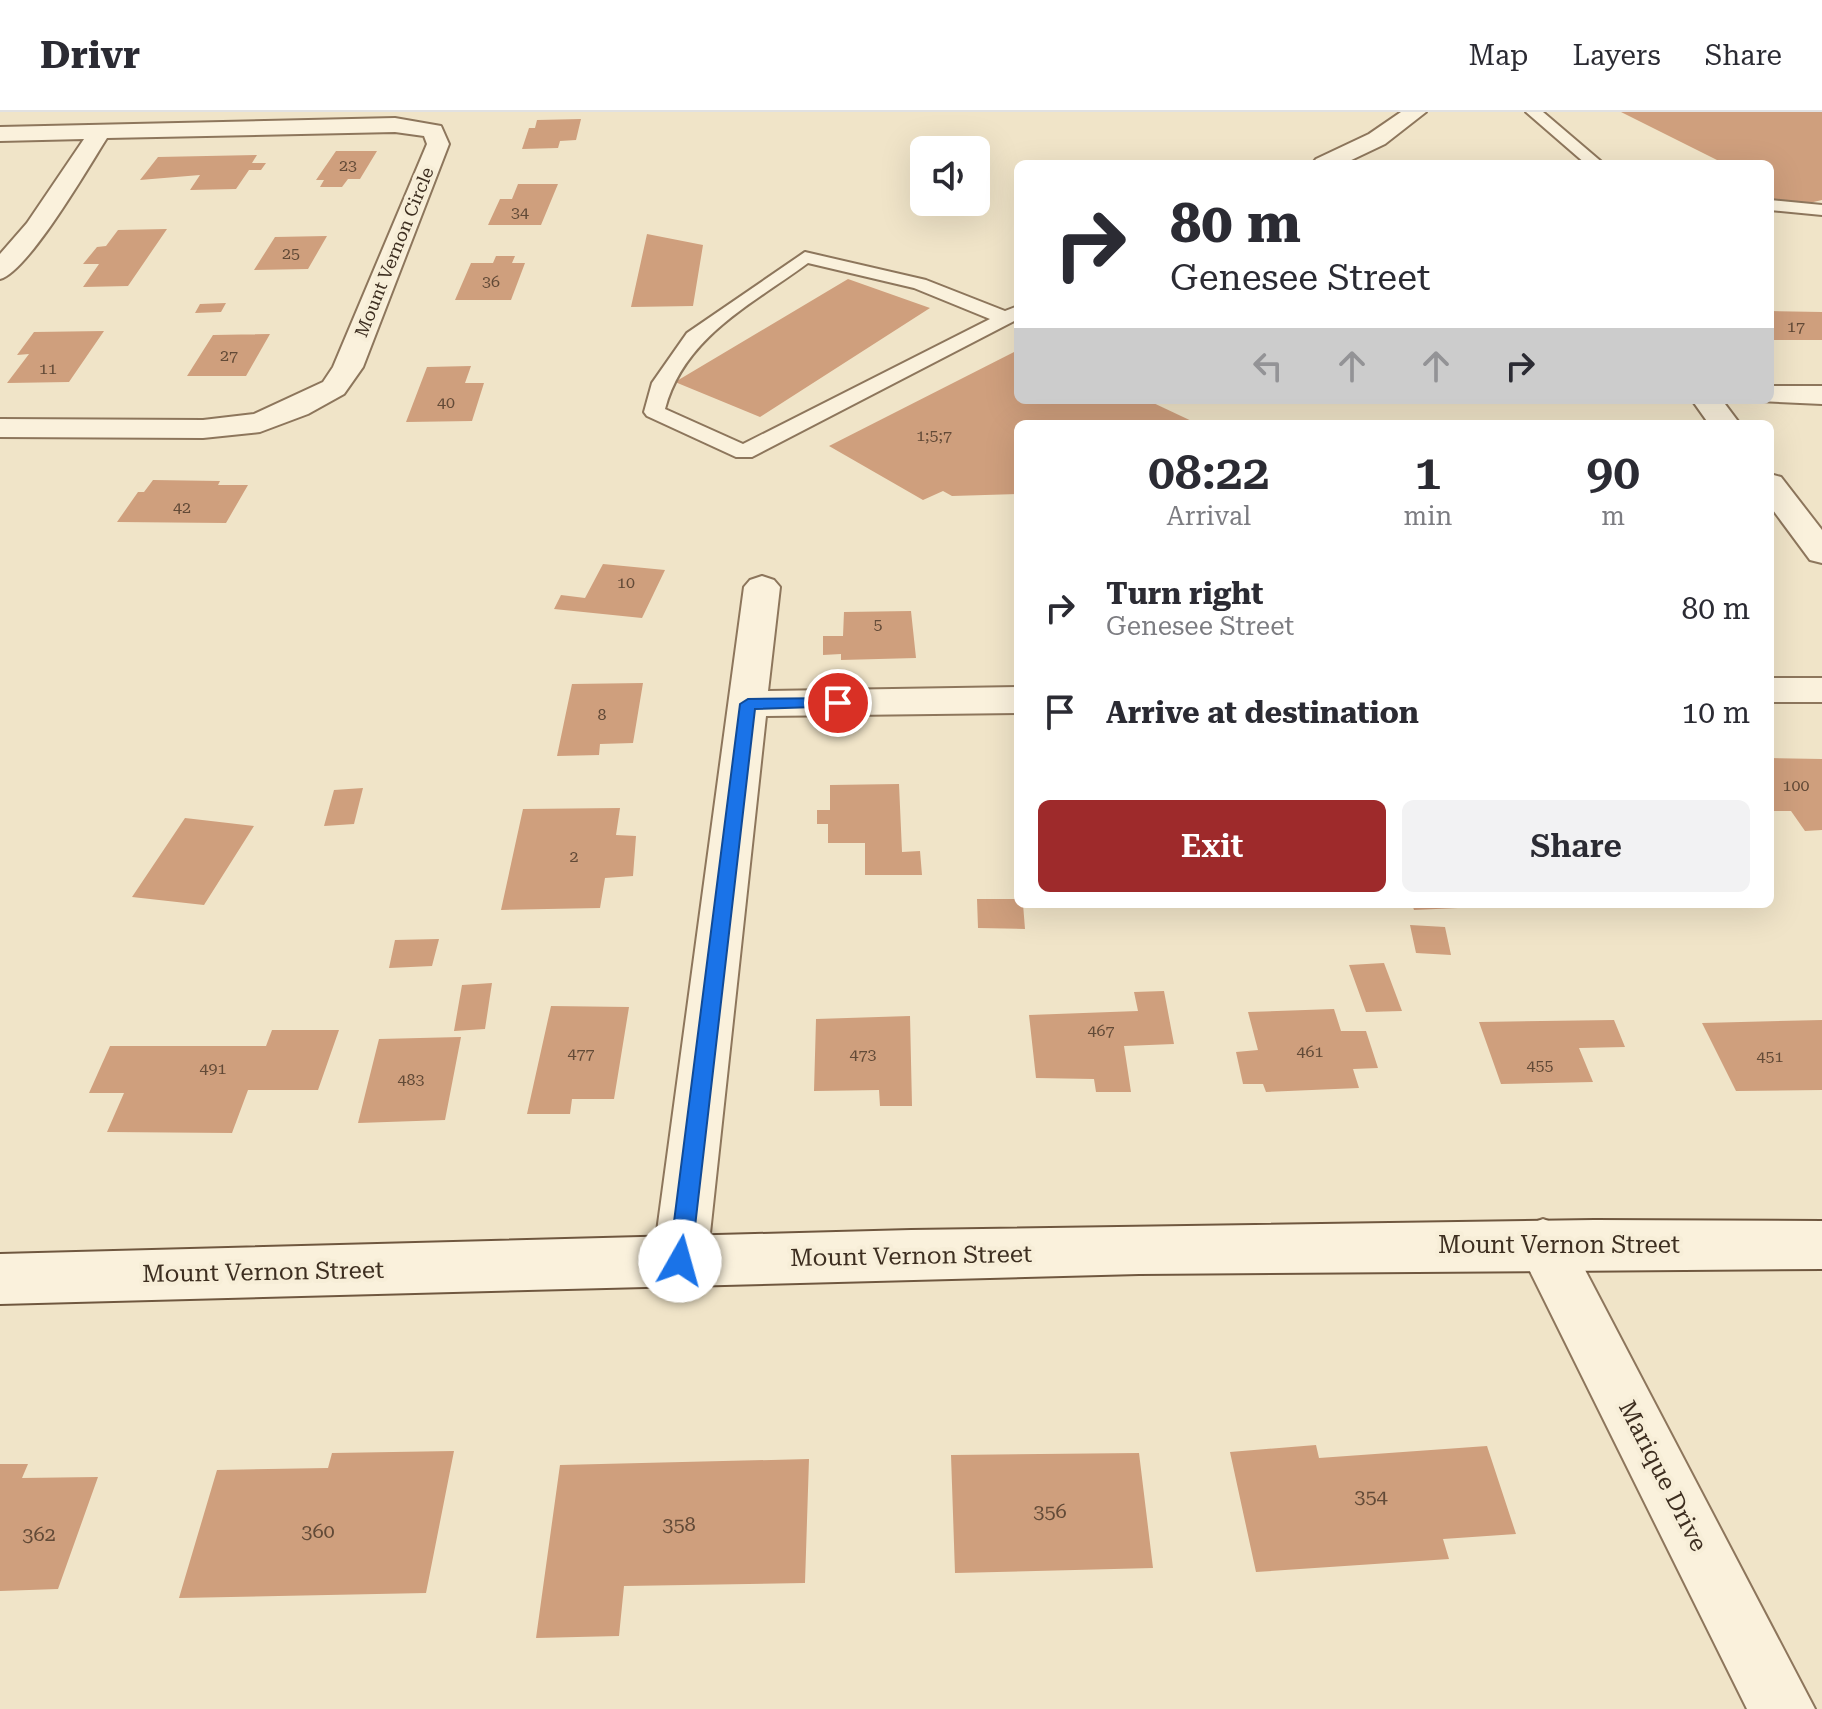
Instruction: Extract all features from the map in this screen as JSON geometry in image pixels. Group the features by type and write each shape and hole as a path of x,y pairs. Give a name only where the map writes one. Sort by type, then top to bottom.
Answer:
{"street":[{"path":"1332,160 1377,139 1415,112"},
{"name":"Mount Vernon Circle","path":"0,428 203,429 260,423 334,388 348,367 438,144 433,131 395,125 101,131"},
{"path":"0,134 101,131"},
{"path":"0,271 36,228 101,131"},
{"path":"1774,395 1822,395"},
{"path":"1774,489 1822,553"},
{"path":"680,1261 762,587"},
{"path":"1774,690 1822,690"},
{"path":"748,704 1014,700"},
{"name":"Mount Vernon Street","path":"0,1279 1543,1243 1822,1245"},
{"name":"Marique Drive","path":"1543,1243 1782,1709"}],"lane":[{"path":"1534,112 1591,160"},
{"path":"1774,205 1822,210"},
{"path":"805,257 920,284 1011,315 744,452 654,412 662,383 694,337 805,257"}],"building":[{"path":"1621,112 1822,112 1822,200 1805,204 1774,200 1774,160 1717,160"},
{"path":"581,119 576,140 560,141 558,148 522,149 529,128 535,128 537,120"},
{"path":"336,151 377,151 360,179 348,179 342,187 320,187 324,180 316,180"},
{"path":"257,155 252,163 266,163 261,170 249,170 236,189 190,190 200,175 140,180 158,157"},
{"path":"518,184 558,184 541,225 488,225 500,199 512,199"},
{"path":"167,229 128,286 83,287 99,264 83,264 97,247 106,246 118,230"},
{"path":"647,234 703,245 693,306 631,307"},
{"path":"327,236 308,269 254,270 275,237"},
{"path":"496,256 515,256 512,263 525,263 511,300 455,300 471,263 493,263"},
{"path":"848,279 930,308 760,417 675,382"},
{"path":"226,303 221,312 195,313 200,304"},
{"path":"1774,311 1822,312 1822,340 1774,340"},
{"path":"104,331 69,382 7,383 29,354 17,355 34,332"},
{"path":"270,334 246,376 187,376 213,335"},
{"path":"1014,352 1014,404 1156,404 1190,420 1014,420 1014,494 952,496 943,491 923,500 829,446"},
{"path":"471,366 465,383 484,383 472,421 406,422 427,367"},
{"path":"153,480 220,481 218,485 248,485 226,523 117,522 138,492 144,492"},
{"path":"603,564 665,570 642,618 554,609 561,595 585,598"},
{"path":"911,611 916,658 841,660 841,654 823,655 823,636 843,636 844,612"},
{"path":"643,683 633,743 600,744 599,755 557,756 572,684"},
{"path":"1774,758 1822,759 1822,830 1805,831 1791,811 1774,811"},
{"path":"899,784 902,852 920,851 922,875 865,875 865,843 828,843 828,824 817,824 817,810 830,810 830,785"},
{"path":"363,788 354,824 324,826 334,790"},
{"path":"620,808 616,835 636,836 633,876 605,878 600,908 501,910 523,809"},
{"path":"185,818 254,826 204,905 132,897"},
{"path":"977,899 1014,899 1014,908 1023,908 1025,929 978,928"},
{"path":"1413,908 1458,908 1414,910"},
{"path":"1410,925 1445,927 1451,955 1416,953"},
{"path":"439,939 432,966 389,968 395,940"},
{"path":"1384,963 1402,1011 1366,1012 1349,965"},
{"path":"492,983 485,1029 454,1031 462,985"},
{"path":"1164,991 1174,1044 1124,1046 1131,1092 1096,1092 1094,1079 1036,1078 1029,1015 1138,1011 1134,992"},
{"path":"551,1006 629,1007 614,1099 572,1099 570,1114 527,1114"},
{"path":"1334,1009 1341,1031 1366,1031 1378,1068 1353,1069 1359,1088 1266,1092 1263,1084 1243,1084 1236,1052 1258,1050 1248,1012"},
{"path":"910,1016 912,1106 880,1106 879,1090 814,1091 816,1019"},
{"path":"1614,1020 1625,1047 1579,1048 1593,1082 1501,1084 1479,1022"},
{"path":"1822,1020 1822,1090 1736,1091 1702,1023"},
{"path":"272,1030 339,1030 318,1090 248,1090 232,1133 107,1132 124,1093 89,1093 110,1046 266,1046"},
{"path":"461,1037 445,1120 358,1123 379,1039"},
{"path":"1316,1445 1319,1458 1487,1446 1516,1534 1443,1539 1449,1559 1256,1572 1230,1452"},
{"path":"454,1451 426,1593 179,1598 217,1470 328,1468 332,1453"},
{"path":"1139,1453 1153,1568 955,1573 951,1455"},
{"path":"809,1459 805,1583 624,1586 619,1636 536,1638 560,1465"},
{"path":"0,1464 28,1464 22,1478 98,1477 58,1589 0,1591"}],"route":[{"path":"680,1261 748,704 838,703"}]}
